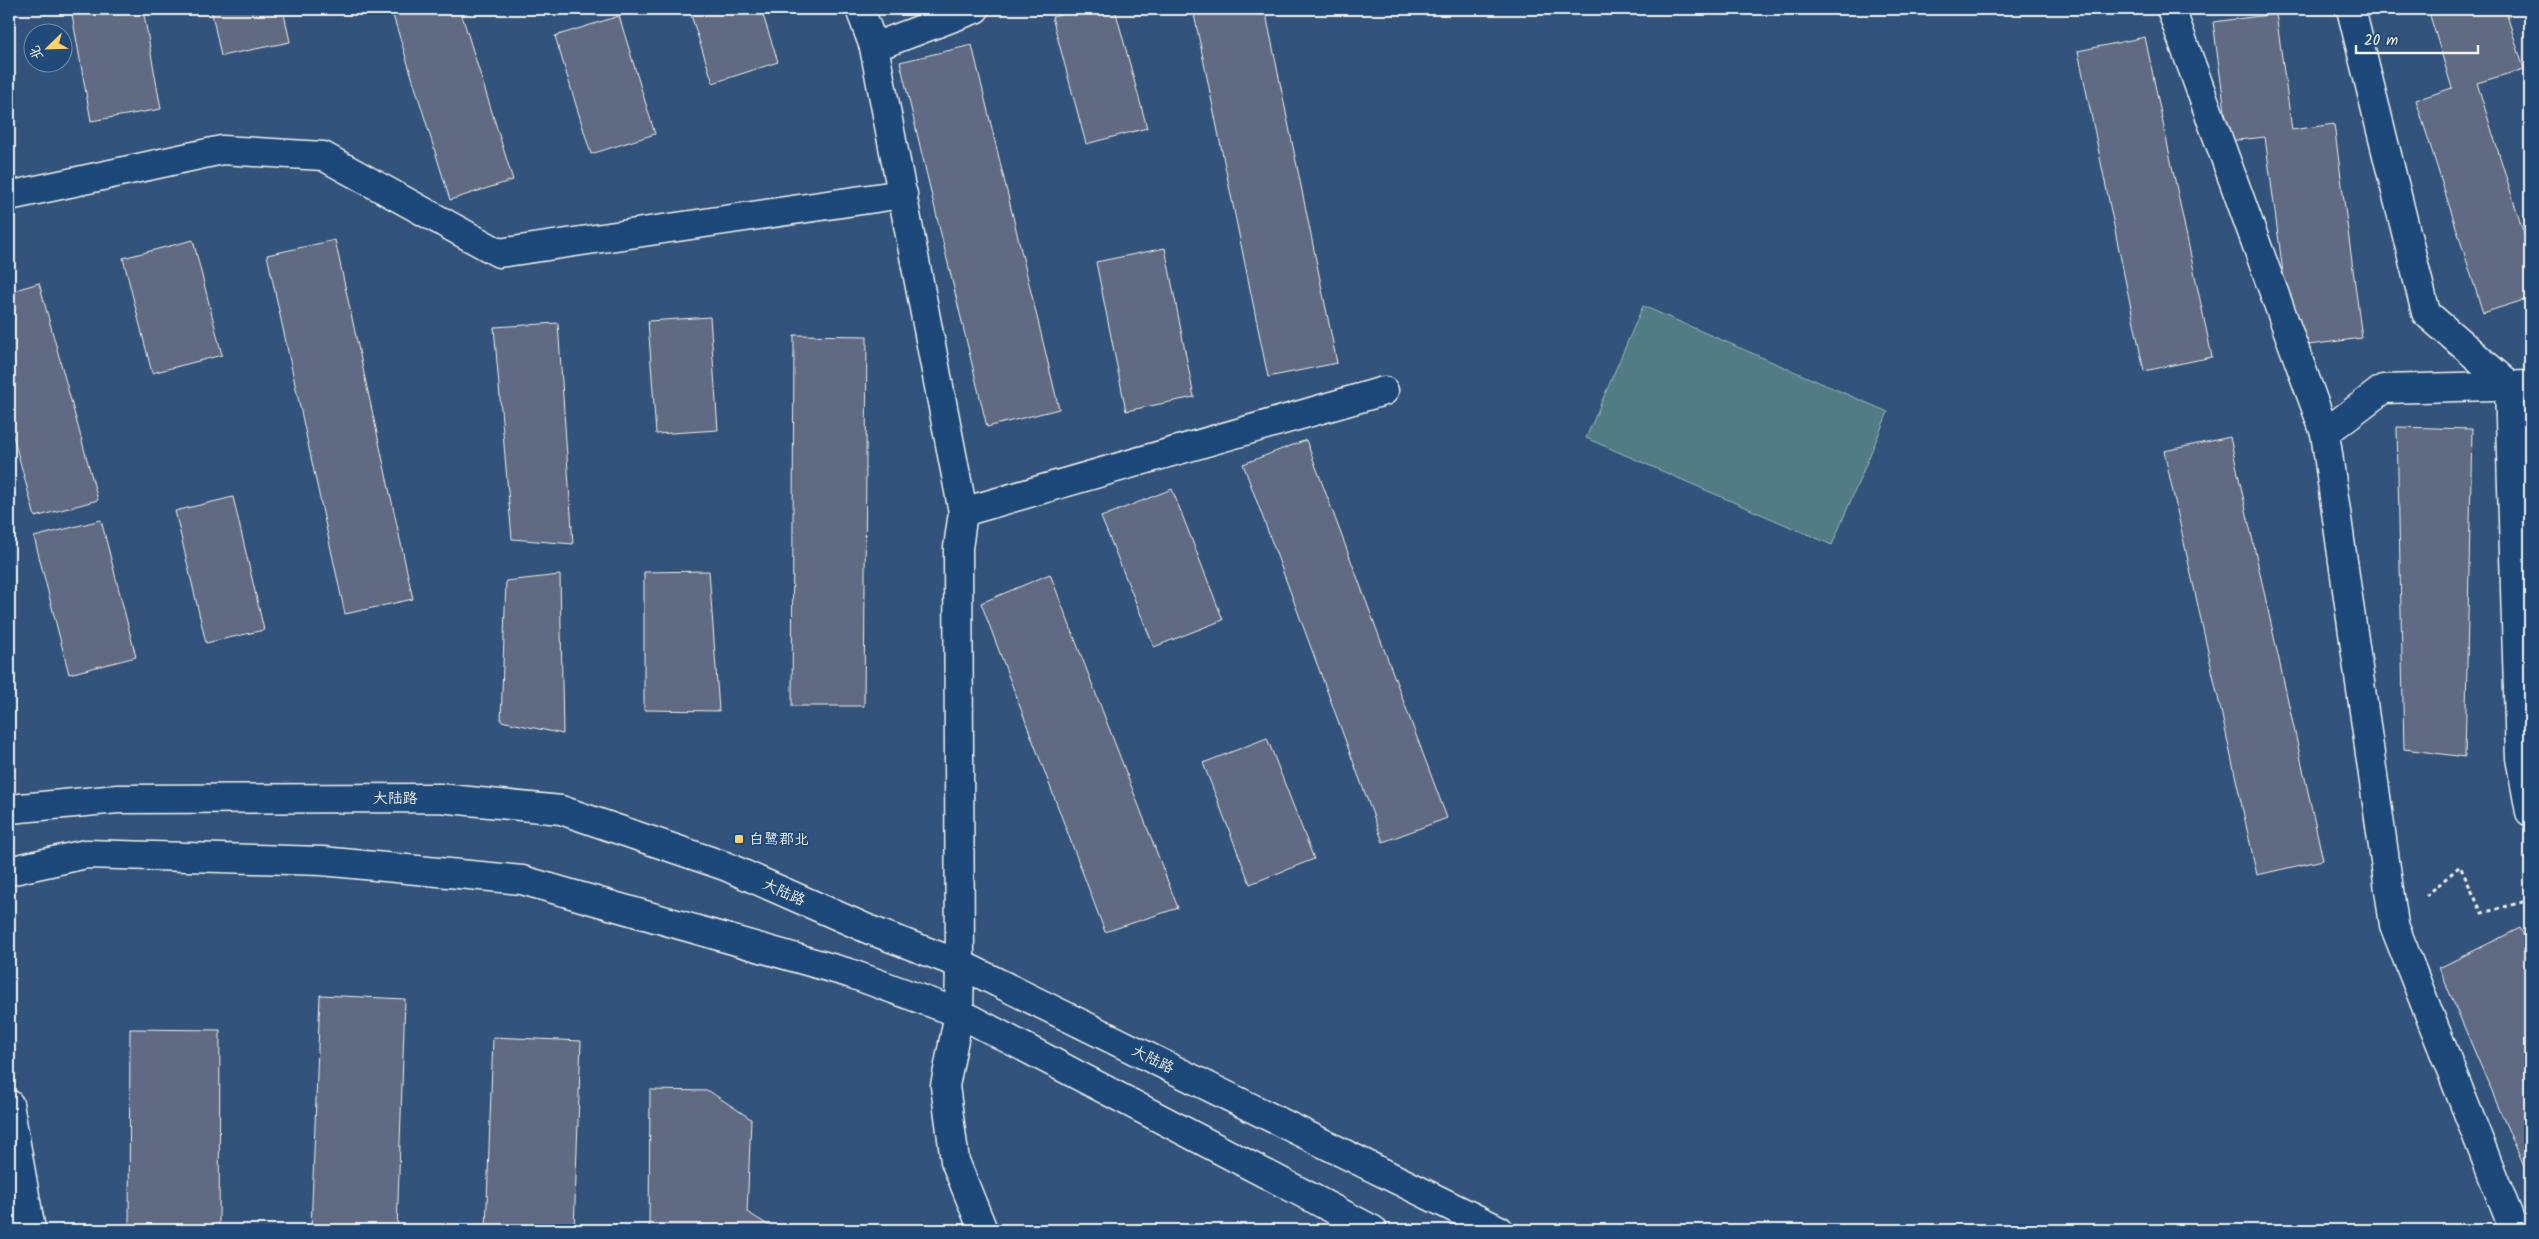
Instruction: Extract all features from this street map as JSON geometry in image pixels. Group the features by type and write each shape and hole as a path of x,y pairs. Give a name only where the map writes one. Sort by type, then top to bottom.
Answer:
{"street":[{"path":"860,9 874,47 963,512 958,548 960,964 958,1013 945,1086 955,1161 983,1230"},
{"path":"874,47 975,9"},
{"path":"2171,9 2325,433 2394,925 2514,1230"},
{"path":"2351,9 2426,312 2520,385"},
{"path":"9,196 222,150 323,156 499,252 902,194"},
{"path":"2325,433 2382,389 2520,385"},
{"path":"2520,385 2520,758 2530,812"},
{"path":"963,512 1384,391"},
{"name":"大陆路","path":"9,809 118,799 439,798 561,810 725,866 870,930 960,964 1499,1230"},
{"path":"9,871 86,854 322,861 522,880 849,973 958,1013 1373,1230"},
{"path":"9,1104 31,1230"}],"path":[{"path":"2394,925 2460,866 2482,913 2530,900"}],"green space":[{"path":"1643,306 1888,412 1832,545 1586,438"}],"building":[{"path":"71,9 143,9 161,109 91,121"},
{"path":"211,9 283,9 290,42 221,56"},
{"path":"391,9 460,9 513,180 450,200"},
{"path":"689,9 761,9 778,62 713,83"},
{"path":"1084,9 1115,9 1147,128 1086,144 1052,17"},
{"path":"1193,9 1265,9 1337,363 1268,377"},
{"path":"2428,9 2505,9 2524,69 2477,83 2530,254 2530,298 2483,313 2416,100 2452,88"},
{"path":"2276,14 2292,130 2334,124 2362,338 2293,347 2265,137 2229,141 2213,22"},
{"path":"619,16 655,134 591,154 555,36"},
{"path":"2145,37 2212,357 2144,371 2078,51"},
{"path":"972,45 1059,409 987,427 900,62"},
{"path":"193,240 222,355 152,373 123,258"},
{"path":"335,240 413,599 345,614 267,255"},
{"path":"1165,248 1194,397 1126,411 1096,262"},
{"path":"39,283 98,500 35,517 9,421 9,292"},
{"path":"710,317 718,430 656,434 648,321"},
{"path":"558,323 573,544 512,539 494,327"},
{"path":"794,335 867,336 864,706 792,706"},
{"path":"2397,427 2472,429 2465,757 2404,749"},
{"path":"2230,437 2323,860 2257,875 2164,451"},
{"path":"1306,440 1447,818 1383,842 1243,464"},
{"path":"1172,489 1223,620 1154,647 1101,517"},
{"path":"233,497 264,630 206,643 175,511"},
{"path":"101,520 136,657 69,674 34,537"},
{"path":"709,571 719,711 644,710 644,572"},
{"path":"1050,574 1178,908 1105,932 981,603"},
{"path":"560,575 563,734 501,721 506,581"},
{"path":"1267,738 1314,859 1250,884 1203,763"},
{"path":"2520,928 2530,949 2530,1181 2439,968"},
{"path":"320,995 405,999 397,1230 311,1230"},
{"path":"130,1029 220,1030 219,1230 129,1230"},
{"path":"493,1037 581,1041 574,1230 486,1230"},
{"path":"650,1090 709,1091 751,1119 747,1212 776,1230 649,1230"},
{"path":"837,1226 863,1230 834,1230"}],"place":[{"name":"白鹭郡北","path":"739,839"}]}
